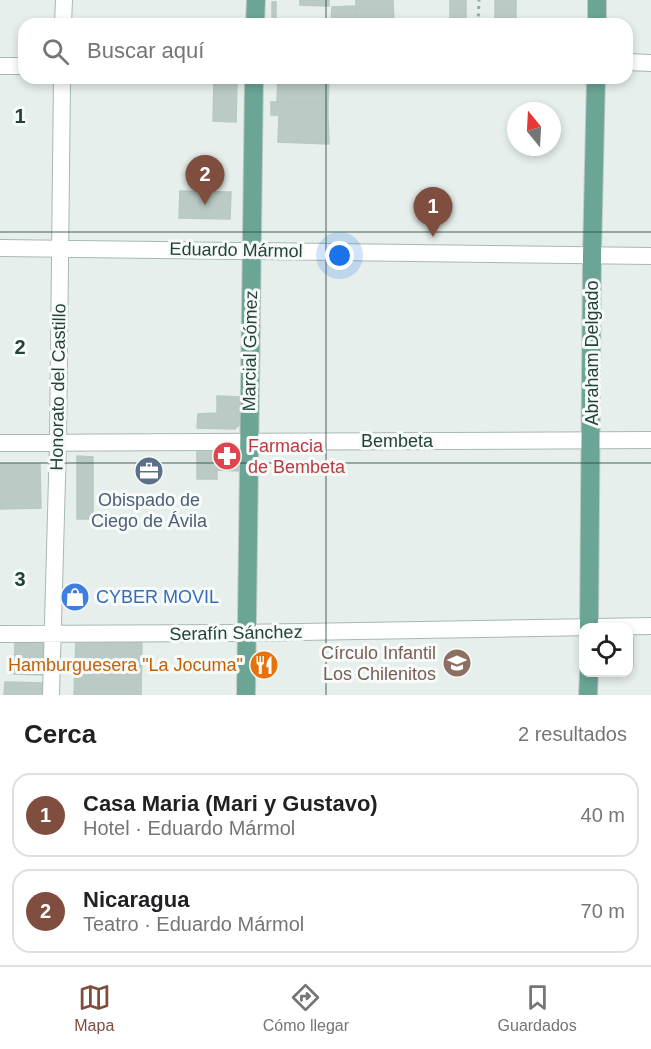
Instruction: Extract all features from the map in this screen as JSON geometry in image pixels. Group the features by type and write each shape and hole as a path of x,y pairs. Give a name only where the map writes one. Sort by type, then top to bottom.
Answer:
{"main road":[{"path":"255,18 256,0"},
{"path":"597,0 597,18"},
{"name":"Marcial Gómez","path":"246,695 254,84"},
{"name":"Abraham Delgado","path":"589,623 596,84"},
{"path":"588,695 589,677"}],"street":[{"path":"63,18 64,0"},
{"path":"633,62 651,63"},
{"path":"0,66 18,66"},
{"name":"Honorato del Castillo","path":"51,695 58,442 62,84"},
{"name":"Eduardo Mármol","path":"0,248 651,256"},
{"name":"Bembeta","path":"0,443 651,440"},
{"name":"Serafín Sánchez","path":"633,626 651,626"},
{"name":"Serafín Sánchez","path":"0,634 246,633 579,627"}],"path":[{"path":"478,18 479,0"}],"building":[{"path":"300,0 329,0 329,6 300,5"},
{"path":"356,0 393,0 394,18 356,18"},
{"path":"450,0 466,0 466,18 450,18"},
{"path":"495,0 516,0 516,18 495,18"},
{"path":"272,2 276,2 276,18 272,17"},
{"path":"356,6 356,18 331,18 332,7"},
{"path":"214,84 237,84 236,122 213,121"},
{"path":"278,84 329,84 328,103 277,102"},
{"path":"271,102 328,103 328,116 271,115"},
{"path":"279,115 328,116 329,144 278,142"},
{"path":"180,191 231,192 230,219 179,218"},
{"path":"217,396 240,397 240,424 235,429 197,428 198,414 217,413"},
{"path":"197,452 240,452 240,471 217,470 217,479 197,479"},
{"path":"77,456 93,457 93,519 77,519"},
{"path":"0,464 40,464 41,508 0,509"},
{"path":"76,640 142,642 141,695 74,695"},
{"path":"15,643 43,643 43,675 14,674"},
{"path":"5,682 43,683 43,695 4,695"}],"place":[{"name":"Nicaragua","path":"205,205"},
{"name":"Casa Maria (Mari y Gustavo)","path":"433,237"},
{"name":"Farmacia de Bembeta","path":"227,456"},
{"name":"Obispado de Ciego de Ávila","path":"149,471"},
{"name":"CYBER MOVIL","path":"75,597"},
{"name":"Círculo Infantil Los Chilenitos","path":"457,663"},
{"name":"Hamburguesera \"La Jocuma\"","path":"264,665"}]}
